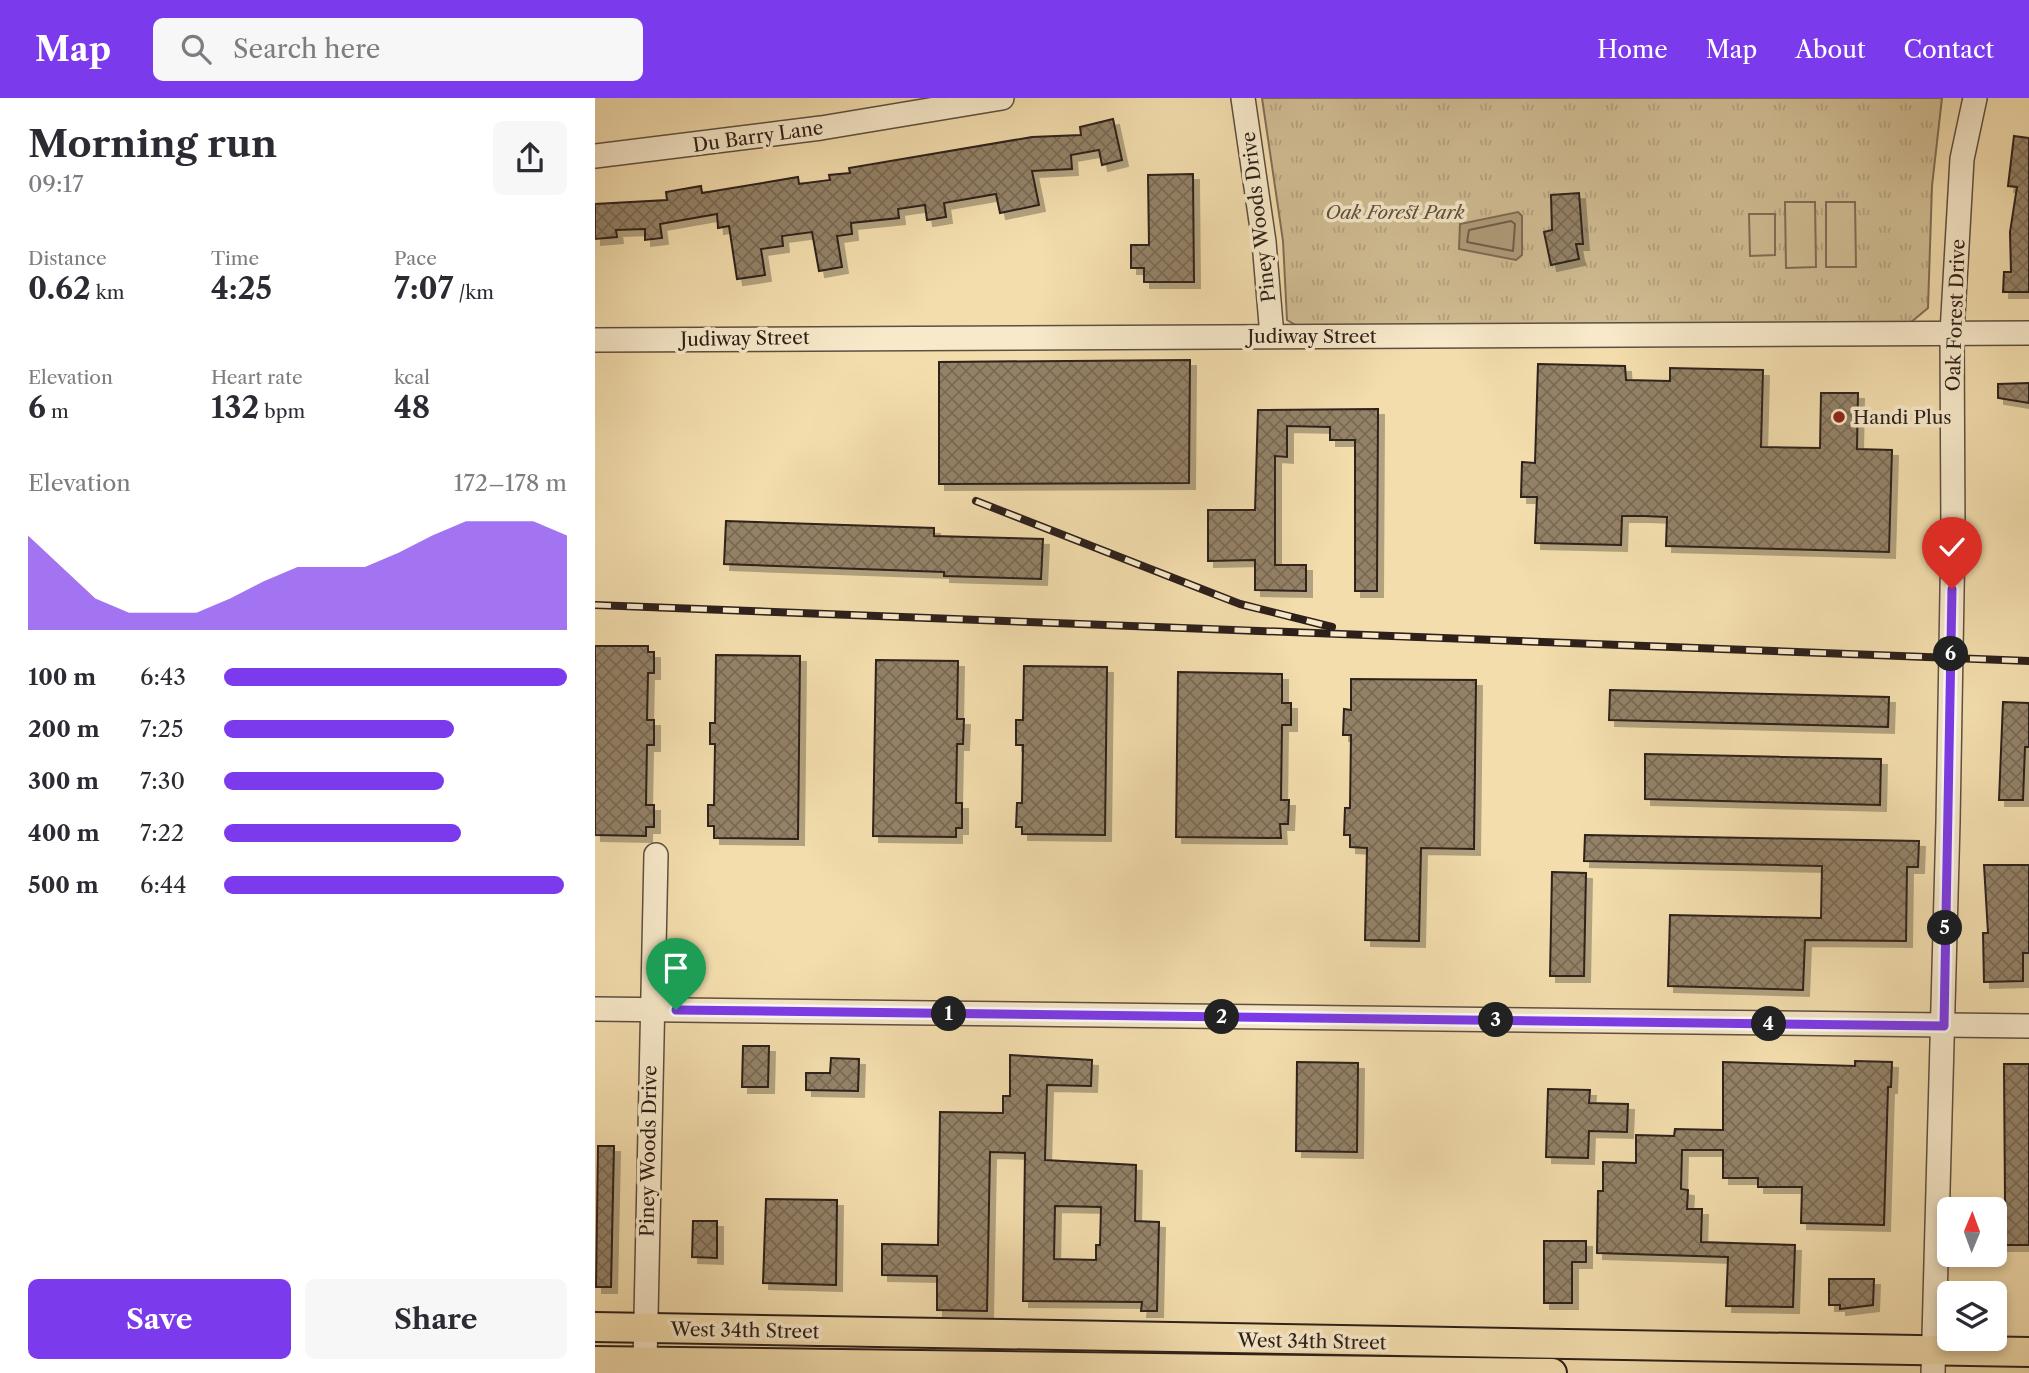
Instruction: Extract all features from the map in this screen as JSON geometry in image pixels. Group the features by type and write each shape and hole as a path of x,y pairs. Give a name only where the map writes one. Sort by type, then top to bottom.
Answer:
{"main road":[{"name":"West 34th Street","path":"595,1327 1118,1338 1933,1363 2029,1352"},
{"path":"887,1366 888,1333"},
{"path":"1118,1338 1118,1368"},
{"name":"West 34th Street","path":"595,1361 1552,1373"}],"street":[{"name":"Du Barry Lane","path":"595,156 821,128 1002,98"},
{"name":"Piney Woods Drive","path":"1243,98 1264,243 1272,336"},
{"name":"Oak Forest Drive","path":"1933,1363 1944,1026 1953,535 1952,333 1961,172 1975,98"},
{"name":"Judiway Street","path":"595,340 2029,333"},
{"name":"Piney Woods Drive","path":"645,1362 650,1010 656,855"},
{"path":"595,1009 2029,1026"}],"green space":[{"name":"Oak Forest Park","path":"1262,98 1942,98 1932,186 1928,308 1910,323 1299,327 1287,320 1283,241"},
{"path":"1785,202 1815,202 1816,267 1786,268"},
{"path":"1826,202 1855,202 1856,267 1826,267"},
{"path":"1749,214 1775,214 1775,255 1750,256"}],"water":[{"path":"1518,212 1522,216 1522,255 1516,260 1459,249 1460,224"}],"building":[{"path":"1113,119 1122,160 1102,165 1099,150 1071,155 1072,169 1032,171 1039,205 1000,213 996,194 944,203 946,217 927,220 925,205 898,209 899,218 851,223 852,234 837,236 842,267 819,271 812,232 782,236 783,246 761,249 765,275 737,279 729,226 718,228 717,214 660,224 662,238 645,240 645,229 616,230 617,237 595,239 595,204 667,200 666,192 701,186 702,193 798,177 799,184 830,180 829,175 850,173 849,168 1032,137 1081,135 1080,127"},
{"path":"2014,136 2029,138 2029,292 2003,292 2004,272 2011,272 2010,232 2017,187 2008,186"},
{"path":"1193,174 1194,282 1144,282 1144,268 1131,268 1131,245 1149,245 1148,175"},
{"path":"1579,193 1583,244 1576,244 1579,259 1551,265 1544,232 1552,230 1551,195"},
{"path":"1190,360 1189,483 939,484 939,362"},
{"path":"1538,364 1625,366 1626,380 1670,381 1670,368 1763,370 1761,447 1820,448 1821,393 1858,393 1857,449 1892,450 1889,552 1666,546 1667,517 1644,516 1622,516 1621,545 1535,543 1537,497 1521,497 1522,462 1535,463"},
{"path":"2029,383 2029,403 1998,398 1998,384"},
{"path":"1378,409 1377,591 1355,591 1355,440 1330,440 1330,427 1287,426 1287,457 1275,456 1275,565 1306,565 1306,591 1255,590 1255,560 1208,561 1208,510 1255,510 1258,410"},
{"path":"726,521 934,528 934,536 1043,539 1041,579 944,576 944,572 724,564"},
{"path":"595,646 648,646 648,652 654,652 654,673 648,673 647,720 654,720 654,745 647,745 646,805 654,805 654,827 646,827 646,836 595,835"},
{"path":"716,655 800,656 798,839 714,838 714,826 708,826 708,805 714,805 715,744 710,744 710,723 715,723"},
{"path":"876,660 958,661 957,719 964,719 963,744 957,744 956,803 962,803 962,828 956,828 956,837 873,836"},
{"path":"1024,666 1107,667 1105,835 1022,834 1022,827 1016,827 1017,803 1022,803 1023,745 1016,745 1016,720 1023,720"},
{"path":"1178,672 1282,674 1282,703 1291,703 1291,725 1282,725 1281,800 1289,800 1288,824 1280,824 1281,838 1176,837"},
{"path":"1351,679 1476,680 1474,849 1421,848 1419,941 1365,940 1367,848 1350,847 1350,835 1344,835 1345,808 1350,808 1351,735 1343,735 1344,709 1351,710"},
{"path":"1610,690 1889,697 1888,727 1609,720"},
{"path":"2003,702 2029,703 2029,747 2025,747 2023,800 1999,800"},
{"path":"1645,754 1881,759 1880,805 1645,799"},
{"path":"1585,835 1919,841 1918,867 1907,867 1906,941 1805,940 1803,990 1668,986 1670,915 1821,918 1822,866 1584,861"},
{"path":"1984,865 2029,865 2029,953 2023,953 2023,981 1984,982 1983,933 1988,933"},
{"path":"1552,872 1586,873 1584,976 1550,976"},
{"path":"743,1046 769,1046 768,1087 742,1087"},
{"path":"1010,1055 1092,1060 1091,1086 1047,1085 1045,1160 1136,1165 1135,1221 1159,1222 1157,1311 1141,1311 1142,1302 1023,1301 1025,1153 990,1152 987,1311 937,1310 937,1276 882,1275 882,1244 938,1245 940,1112 1003,1113 1003,1096 1010,1096","holes":["1055,1206 1101,1207 1100,1245 1096,1245 1096,1260 1054,1259"]},
{"path":"831,1058 859,1059 858,1091 806,1090 806,1073 830,1073"},
{"path":"1855,1061 1892,1062 1891,1087 1888,1087 1884,1225 1801,1223 1802,1187 1758,1187 1758,1178 1723,1178 1723,1150 1682,1150 1681,1189 1688,1190 1687,1209 1702,1209 1701,1242 1795,1245 1793,1307 1726,1306 1728,1257 1597,1253 1598,1191 1603,1191 1603,1162 1636,1163 1636,1135 1674,1136 1675,1129 1723,1130 1723,1062 1855,1066"},
{"path":"1297,1062 1358,1063 1357,1152 1296,1151"},
{"path":"2004,1064 2029,1064 2029,1245 2007,1245"},
{"path":"1548,1089 1590,1090 1589,1103 1628,1104 1627,1132 1589,1131 1588,1158 1546,1157"},
{"path":"598,1146 614,1146 611,1287 596,1287"},
{"path":"766,1199 837,1200 836,1285 763,1283"},
{"path":"693,1221 717,1221 717,1258 692,1257"},
{"path":"1544,1241 1586,1241 1586,1262 1572,1262 1572,1303 1544,1303"},
{"path":"1829,1279 1874,1279 1873,1305 1840,1309 1840,1305 1829,1305"}],"railway":[{"path":"976,501 1240,604 1332,627"},
{"path":"595,605 2029,661"}],"place":[{"name":"Handi Plus","path":"1839,417"}],"route":[{"path":"676,1010 1944,1026 1952,589"}]}
